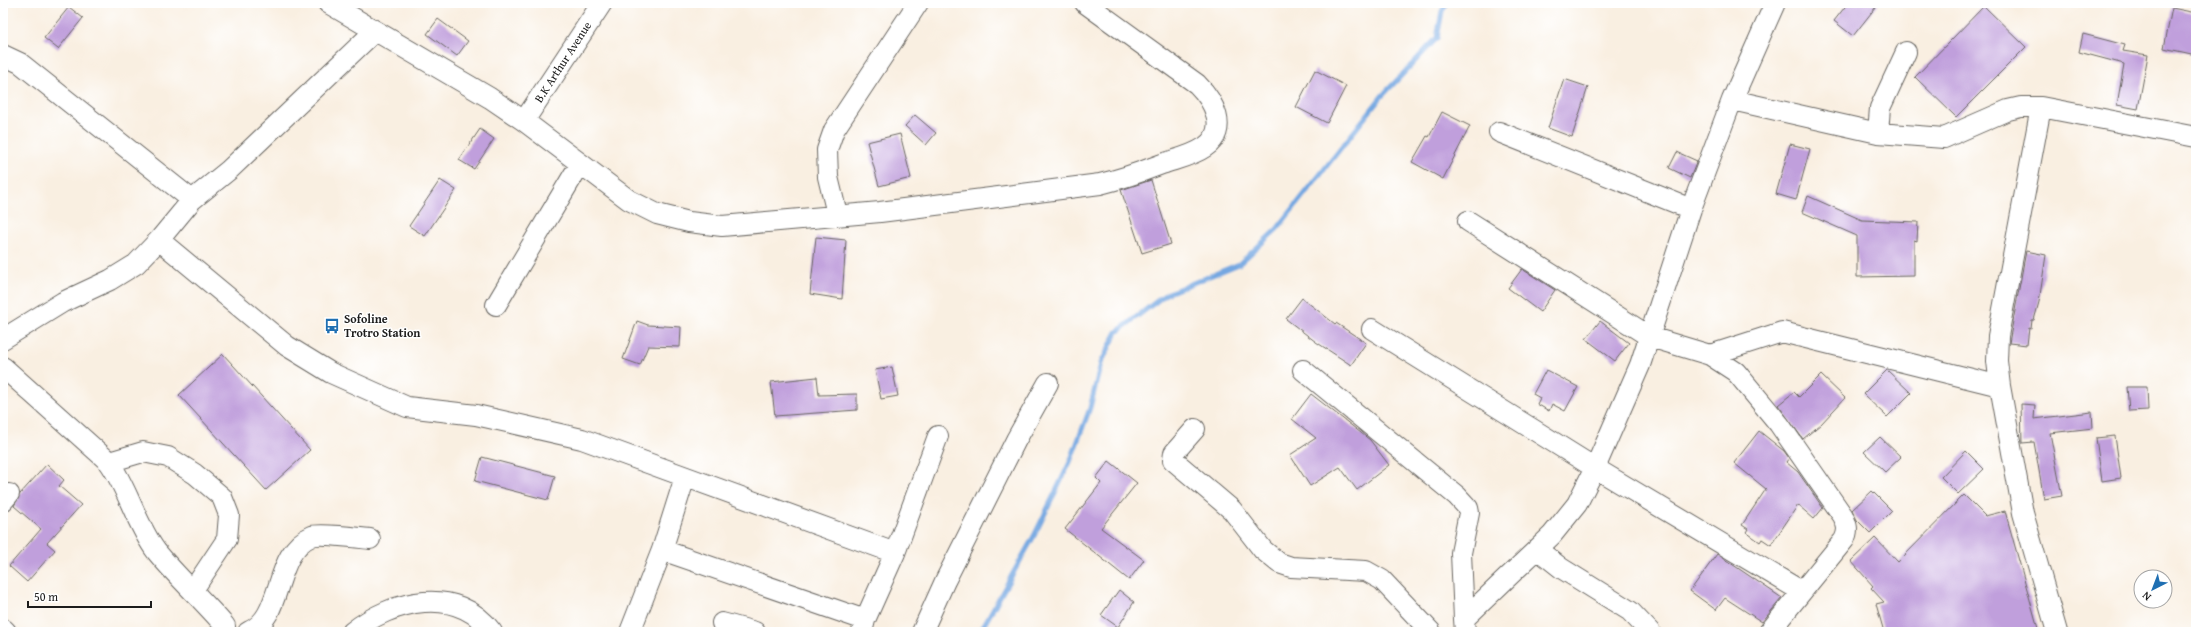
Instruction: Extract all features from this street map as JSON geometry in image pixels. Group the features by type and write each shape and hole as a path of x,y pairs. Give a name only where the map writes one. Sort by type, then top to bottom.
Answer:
{"street":[{"path":"328,3 490,98 524,121 629,200 657,214 688,222 722,226 935,206 1100,184 1121,179 1206,146 1213,136 1218,121 1213,103 1206,93 1197,84 1085,3"},
{"name":"B.K Arthur Avenue","path":"524,121 602,3"},
{"path":"837,214 828,177 827,150 834,130 918,3"},
{"path":"1464,625 1552,535 1577,504 1595,468 1640,365 1691,209 1732,100 1775,3"},
{"path":"3,339 63,302 136,264 160,240 192,200 230,170 375,31"},
{"path":"1878,133 1880,108 1906,52"},
{"path":"3,55 20,64 192,200"},
{"path":"1732,100 1878,133 1944,138 2008,110 2021,107 2041,107 2196,136"},
{"path":"2041,107 1998,336 1997,362 2000,386 2024,513 2057,632"},
{"path":"1499,132 1691,209"},
{"path":"496,305 580,164"},
{"path":"1468,221 1650,337 1710,354 1736,372 1779,424 1847,525 1847,533 1844,540 1801,590 1769,632"},
{"path":"160,240 287,346 331,373 407,407 476,416 582,439 895,553"},
{"path":"1372,329 1595,468 1801,590"},
{"path":"1710,354 1782,332 2000,386"},
{"path":"3,367 109,462 119,476 137,519 156,551 225,626 225,632"},
{"path":"1303,370 1457,496 1468,508 1469,513 1461,553 1464,625"},
{"path":"922,632 945,581 1009,454 1048,383"},
{"path":"1195,429 1174,453 1173,460 1232,510 1269,556 1290,567 1366,571 1382,580 1431,632"},
{"path":"662,550 863,626 895,553 938,436"},
{"path":"109,462 143,452 168,457 195,474 222,497 230,515 227,539 193,590"},
{"path":"630,632 662,550 685,477"},
{"path":"248,632 253,630 267,615 286,562 296,547 313,535 370,539"},
{"path":"1537,549 1561,568 1630,611 1650,632"},
{"path":"352,632 382,612 420,601 446,603 472,610 492,632"},
{"path":"722,623 755,632"}],"building":[{"path":"1848,3 1879,3 1853,36 1834,21"},
{"path":"1984,6 2026,47 1956,117 1915,77"},
{"path":"69,7 83,18 58,49 44,38"},
{"path":"2172,8 2196,13 2196,55 2164,48"},
{"path":"438,19 468,41 457,56 427,34"},
{"path":"2083,34 2125,45 2123,51 2148,55 2138,109 2117,105 2124,64 2079,52"},
{"path":"1315,70 1346,86 1327,123 1296,107"},
{"path":"1564,79 1588,87 1572,137 1548,128"},
{"path":"1442,112 1470,126 1443,179 1412,162 1427,136 1429,137"},
{"path":"915,115 936,133 926,145 905,126"},
{"path":"480,129 494,139 474,169 459,160"},
{"path":"900,134 911,178 879,186 867,142"},
{"path":"1790,144 1810,149 1796,200 1776,194"},
{"path":"1677,152 1697,161 1690,178 1669,168"},
{"path":"440,180 456,190 425,236 409,226"},
{"path":"1151,180 1171,244 1142,253 1121,190"},
{"path":"1808,196 1862,220 1918,222 1917,241 1914,240 1914,276 1857,277 1857,236 1802,212"},
{"path":"816,237 846,240 842,299 810,294"},
{"path":"2026,251 2046,255 2039,302 2034,320 2032,320 2031,329 2029,328 2027,345 2009,343"},
{"path":"1522,269 1555,290 1540,312 1508,288"},
{"path":"1302,298 1335,324 1336,323 1366,343 1351,365 1316,342 1286,319"},
{"path":"637,321 648,325 681,327 680,347 648,346 640,365 623,359"},
{"path":"1600,321 1629,343 1615,361 1586,339"},
{"path":"223,354 310,450 266,490 179,395"},
{"path":"892,367 898,396 881,399 875,370"},
{"path":"1546,370 1578,387 1565,411 1552,404 1549,411 1537,404 1540,398 1533,394"},
{"path":"1887,370 1911,393 1887,417 1863,394"},
{"path":"1821,375 1845,398 1821,424 1803,439 1778,405 1794,392 1799,397"},
{"path":"817,377 819,395 857,394 857,410 775,416 771,382"},
{"path":"2127,387 2147,387 2148,410 2129,411"},
{"path":"1311,394 1370,440 1389,465 1357,490 1340,467 1310,486 1290,455 1316,438 1292,419"},
{"path":"2021,404 2035,405 2034,419 2092,412 2093,428 2050,433 2062,496 2044,499 2034,442 2022,443"},
{"path":"1759,431 1784,451 1789,458 1786,462 1798,472 1823,508 1814,519 1798,505 1771,545 1762,539 1760,542 1746,532 1748,529 1742,525 1766,489 1734,463"},
{"path":"2115,436 2121,478 2102,481 2096,438"},
{"path":"1880,437 1901,457 1885,472 1864,452"},
{"path":"1966,451 1984,469 1958,494 1941,477"},
{"path":"482,457 555,476 548,500 475,481"},
{"path":"1109,461 1137,483 1101,528 1144,560 1129,580 1065,529 1101,483 1096,478"},
{"path":"47,464 64,480 59,486 81,505 47,543 55,550 27,582 9,566 41,529 14,506 20,494"},
{"path":"1872,491 1892,511 1870,533 1857,520 1852,510"},
{"path":"1964,495 1985,516 2005,511 2039,632 1884,632 1876,604 1884,602 1871,588 1873,586 1851,561 1875,538 1898,562"},
{"path":"1717,554 1782,598 1762,622 1725,598 1716,610 1690,591"},
{"path":"1119,590 1134,602 1118,627 1101,615"}],"waterway":[{"path":"980,632 1034,536 1070,462 1090,408 1101,363 1117,332 1166,294 1239,264 1277,229 1382,96 1437,38 1442,11 1447,3"}],"place":[{"name":"Sofoline Trotro Station","path":"332,326"}]}
